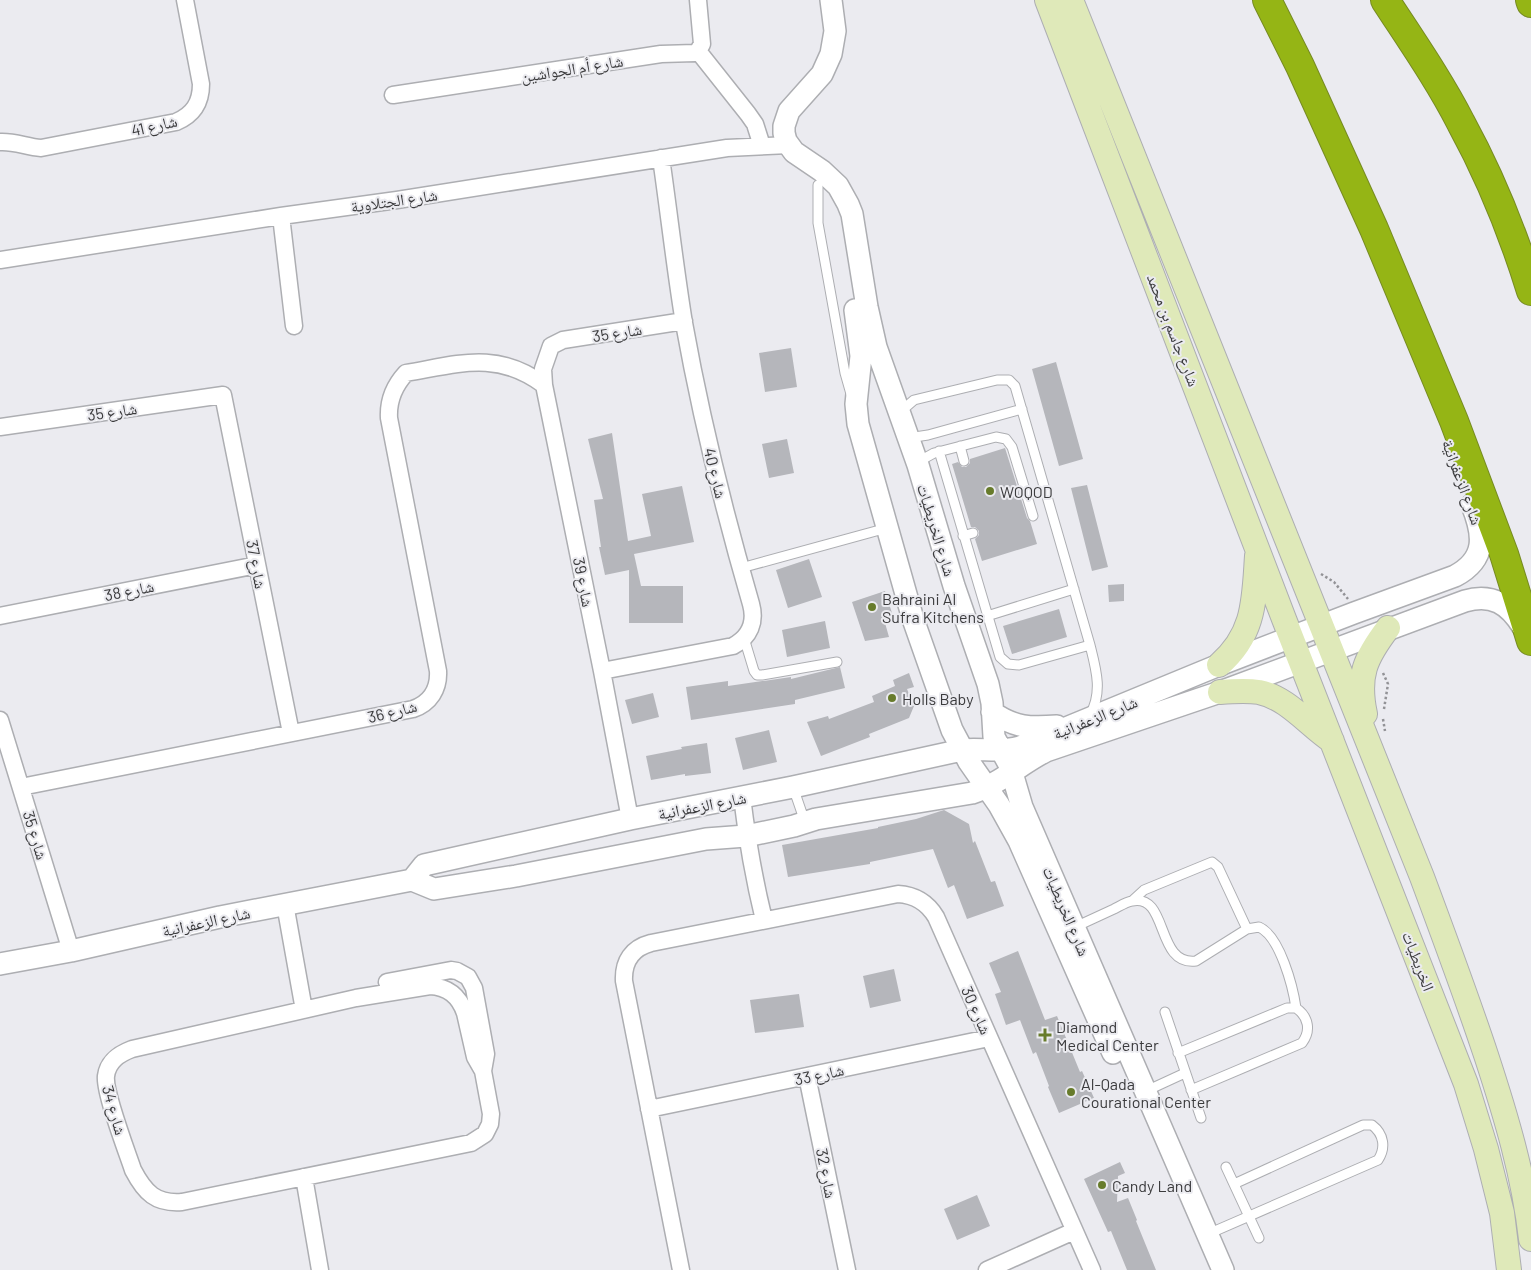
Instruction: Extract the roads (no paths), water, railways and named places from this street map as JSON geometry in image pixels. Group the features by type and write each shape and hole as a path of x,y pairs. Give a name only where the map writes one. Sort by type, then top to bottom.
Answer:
{"highway":[{"path":"1267,0 1300,66 1374,229 1454,421 1488,510 1531,641"},
{"path":"1370,0 1417,50"},
{"path":"1385,0 1461,122 1482,164 1515,241 1531,291"}],"main road":[{"name":"شارع جاسم بن محمد","path":"1047,0 1300,661"},
{"name":"شارع جاسم بن محمد","path":"1071,0 1331,650"},
{"path":"1219,665 1233,652 1248,627 1254,606 1258,550"},
{"path":"1375,759 1362,702 1361,682 1369,654 1388,628"},
{"name":"الخريطيات","path":"1331,650 1429,895 1467,998 1498,1090 1522,1176 1531,1239"},
{"name":"الخريطيات","path":"1300,661 1466,1084 1486,1149 1500,1205 1509,1270"},
{"path":"1220,692 1257,692 1276,698 1284,702 1332,741"}],"street":[{"name":"شارع 41","path":"0,142 41,148 176,122 188,116 198,105 201,84 185,0"},
{"path":"698,0 702,44 698,51 755,124 777,146 784,133 788,112 831,54 835,31 831,0"},
{"path":"816,72 822,34 823,0"},
{"name":"شارع أم الجواشين","path":"393,95 661,54 691,54 698,51"},
{"name":"شارع الجتلاوية","path":"0,260 727,148 777,146"},
{"name":"شارع الخريطيات","path":"777,146 818,185 833,206 842,229 860,343 860,370 856,404 858,424 916,628 950,722 962,750 1010,822 1028,860 1208,1270"},
{"name":"شارع الخريطيات","path":"777,146 801,158 830,178 841,190 848,204 854,225 872,327 882,366 918,465 954,586 988,684 994,737 1008,761 1022,807 1223,1270"},
{"name":"شارع 40","path":"661,158 684,322 711,455 754,618 749,632 744,638"},
{"path":"281,216 294,326"},
{"name":"شارع الزعفرانية","path":"412,880 424,865 630,819 793,787 962,750 1001,751 1020,747 1219,665 1455,576 1468,567 1477,554 1480,546 1481,531 1411,348 1398,303 1394,280"},
{"name":"شارع 35","path":"551,346 563,340 684,322"},
{"name":"شارع 39","path":"551,346 543,369 544,385 630,819"},
{"name":"شارع 36","path":"21,787 419,707 429,699 436,689 438,671 390,418 389,403 393,390 406,373 486,362 509,366 524,372 544,385"},
{"path":"860,370 882,366"},
{"name":"شارع 35","path":"0,427 223,395"},
{"name":"شارع 37","path":"223,395 291,733"},
{"name":"شارع 38","path":"0,616 257,564"},
{"name":"شارع الزعفرانية","path":"0,964 71,951 220,916 412,880 434,889 516,876 706,839 746,836 805,822 972,793 987,788 1033,757 1046,751 1220,692 1465,601 1481,598 1498,602 1512,611 1531,641"},
{"path":"602,671 726,648 733,646 744,638"},
{"path":"992,712 1011,724 1022,727 1033,728 1080,723"},
{"name":"شارع 35","path":"0,720 71,951"},
{"path":"742,797 746,836 764,920"},
{"name":"شارع 30","path":"676,1269 649,1109 624,981 625,966 628,959 637,948 644,945 898,894 920,900 932,910 936,917 1092,1270"},
{"path":"285,904 304,1010"},
{"name":"شارع 34","path":"356,998 384,983 445,970 457,971 472,982 476,994 486,1054 483,1071 491,1119 485,1134 476,1141 182,1202 162,1201 144,1189 133,1170 108,1092 106,1077 112,1062 117,1056 132,1049 356,998 430,986 449,991 455,995 463,1006 475,1057 483,1071"},
{"name":"شارع 33","path":"649,1109 989,1038"},
{"name":"شارع 32","path":"807,1076 846,1270"},
{"path":"304,1177 320,1270"},
{"path":"987,1270 1074,1231"}],"lane":[{"path":"818,185 818,223 845,373 849,389 856,404"},
{"path":"900,412 908,403 914,400 1001,379 1009,380 1016,389 1096,671 1098,691 1096,701 1080,723"},
{"path":"908,438 928,435 1022,408"},
{"path":"918,465 930,455 939,451 1003,437 1009,441 1012,447 1031,516 1051,510"},
{"path":"960,446 964,461"},
{"path":"939,451 1000,657 1013,666 1090,646"},
{"path":"741,568 887,528"},
{"path":"964,536 973,533"},
{"path":"987,616 1074,589"},
{"path":"744,638 754,671 757,675 837,662"},
{"path":"793,787 805,822"},
{"path":"1074,928 1132,901 1144,890 1212,862 1218,867 1247,929"},
{"path":"1132,901 1144,902 1153,908 1173,952 1183,960 1196,961 1247,929 1254,927 1263,929 1275,943 1289,976 1296,1008 1306,1019 1308,1032 1302,1043 1192,1090"},
{"path":"1178,1053 1287,1008 1296,1008"},
{"path":"1165,1012 1201,1118"},
{"path":"1145,1091 1186,1073"},
{"path":"1208,1234 1378,1160 1383,1149 1382,1136 1372,1125 1363,1125 1234,1184"},
{"path":"1226,1167 1259,1238"}],"place":[{"name":"WOQOD","path":"990,491"},
{"name":"Bahraini Al Sufra Kitchens","path":"872,607"},
{"name":"Holls Baby","path":"892,698"},
{"name":"Diamond Medical Center","path":"1045,1035"},
{"name":"Al-Qada Courational Center","path":"1071,1092"},
{"name":"Candy Land","path":"1102,1185"}]}
